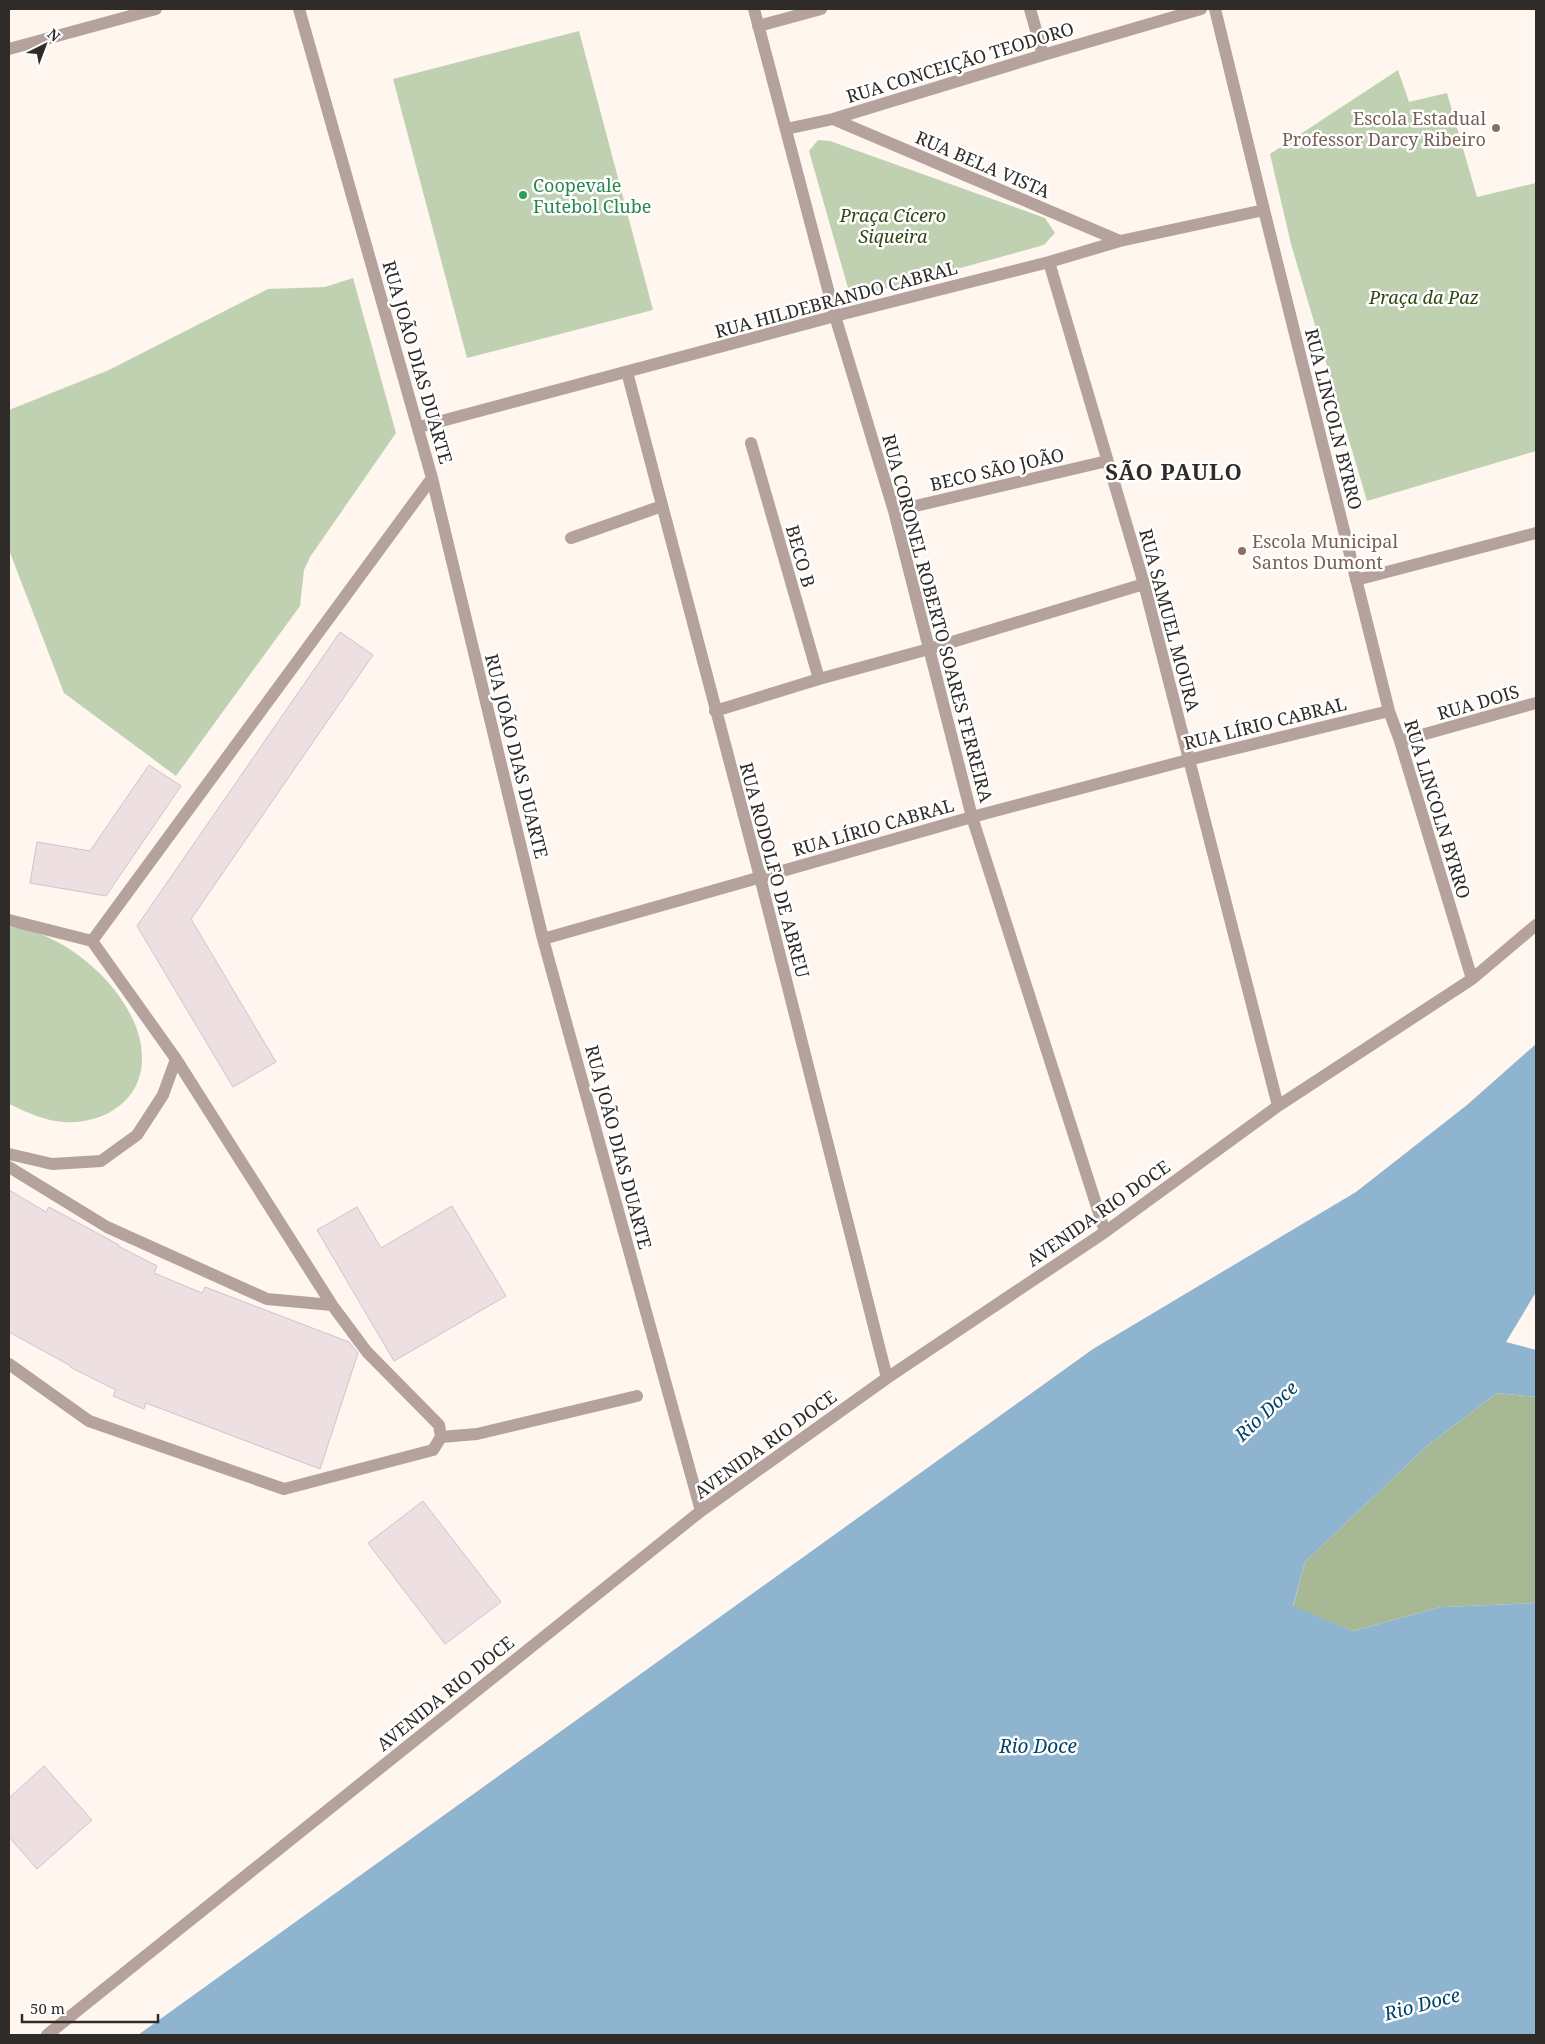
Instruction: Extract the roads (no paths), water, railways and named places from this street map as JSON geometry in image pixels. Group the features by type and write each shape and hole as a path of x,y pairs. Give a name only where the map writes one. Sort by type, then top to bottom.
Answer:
{"street":[{"path":"9,49 156,9"},
{"name":"RUA JOÃO DIAS DUARTE","path":"299,9 419,427 543,939 701,1511"},
{"name":"RUA CORONEL ROBERTO SOARES FERREIRA","path":"754,9 835,316 894,511 972,817 1105,1232"},
{"path":"758,26 821,9"},
{"path":"1030,9 1042,54"},
{"name":"RUA CONCEIÇÃO TEODORO","path":"786,129 833,119 1042,54 1201,9"},
{"name":"RUA LINCOLN BYRRO","path":"1215,9 1388,711 1400,742 1472,979"},
{"name":"RUA BELA VISTA","path":"833,119 1120,241"},
{"name":"RUA HILDEBRANDO CABRAL","path":"419,427 835,316 1049,262 1120,241 1264,210"},
{"name":"RUA SAMUEL MOURA","path":"1049,262 1144,584 1278,1106"},
{"name":"RUA RODOLFO DE ABREU","path":"627,372 760,877 887,1378"},
{"name":"BECO B","path":"751,443 819,678"},
{"name":"BECO SÃO JOÃO","path":"894,511 1108,461"},
{"path":"92,941 432,478"},
{"path":"571,538 662,506"},
{"path":"1356,580 1536,533"},
{"path":"715,711 819,678 929,649 1144,584"},
{"name":"RUA DOIS","path":"1400,742 1536,703"},
{"name":"RUA LÍRIO CABRAL","path":"543,939 972,817 1188,760 1388,711"},
{"path":"9,920 92,941 176,1060 332,1305 368,1352 439,1425 441,1437 433,1450 284,1489 89,1421 9,1364"},
{"name":"AVENIDA RIO DOCE","path":"47,2035 701,1511 887,1378 1105,1232 1278,1106 1472,979 1536,925"},
{"path":"9,1154 52,1164 101,1160 137,1135 163,1095 176,1060"},
{"path":"9,1167 107,1227 267,1299 332,1305"},
{"path":"441,1437 477,1434 637,1396"}],"water":[{"name":"Rio Doce","path":"1536,1044 1536,1292 1506,1342 1536,1350 1536,1397 1497,1393 1428,1445 1305,1562 1293,1606 1353,1631 1441,1607 1536,1603 1536,2035 138,2035 1093,1349 1356,1192 1467,1105"}],"place":[{"name":"Escola Estadual Professor Darcy Ribeiro","path":"1496,128"},
{"name":"Coopevale Futebol Clube","path":"523,195"},
{"name":"Escola Municipal Santos Dumont","path":"1242,551"}],"district":[{"name":"SÃO PAULO","path":"1174,471"}],"park label":[{"name":"Praça Cícero Siqueira","path":"893,225"},
{"name":"Praça da Paz","path":"1424,297"}]}
